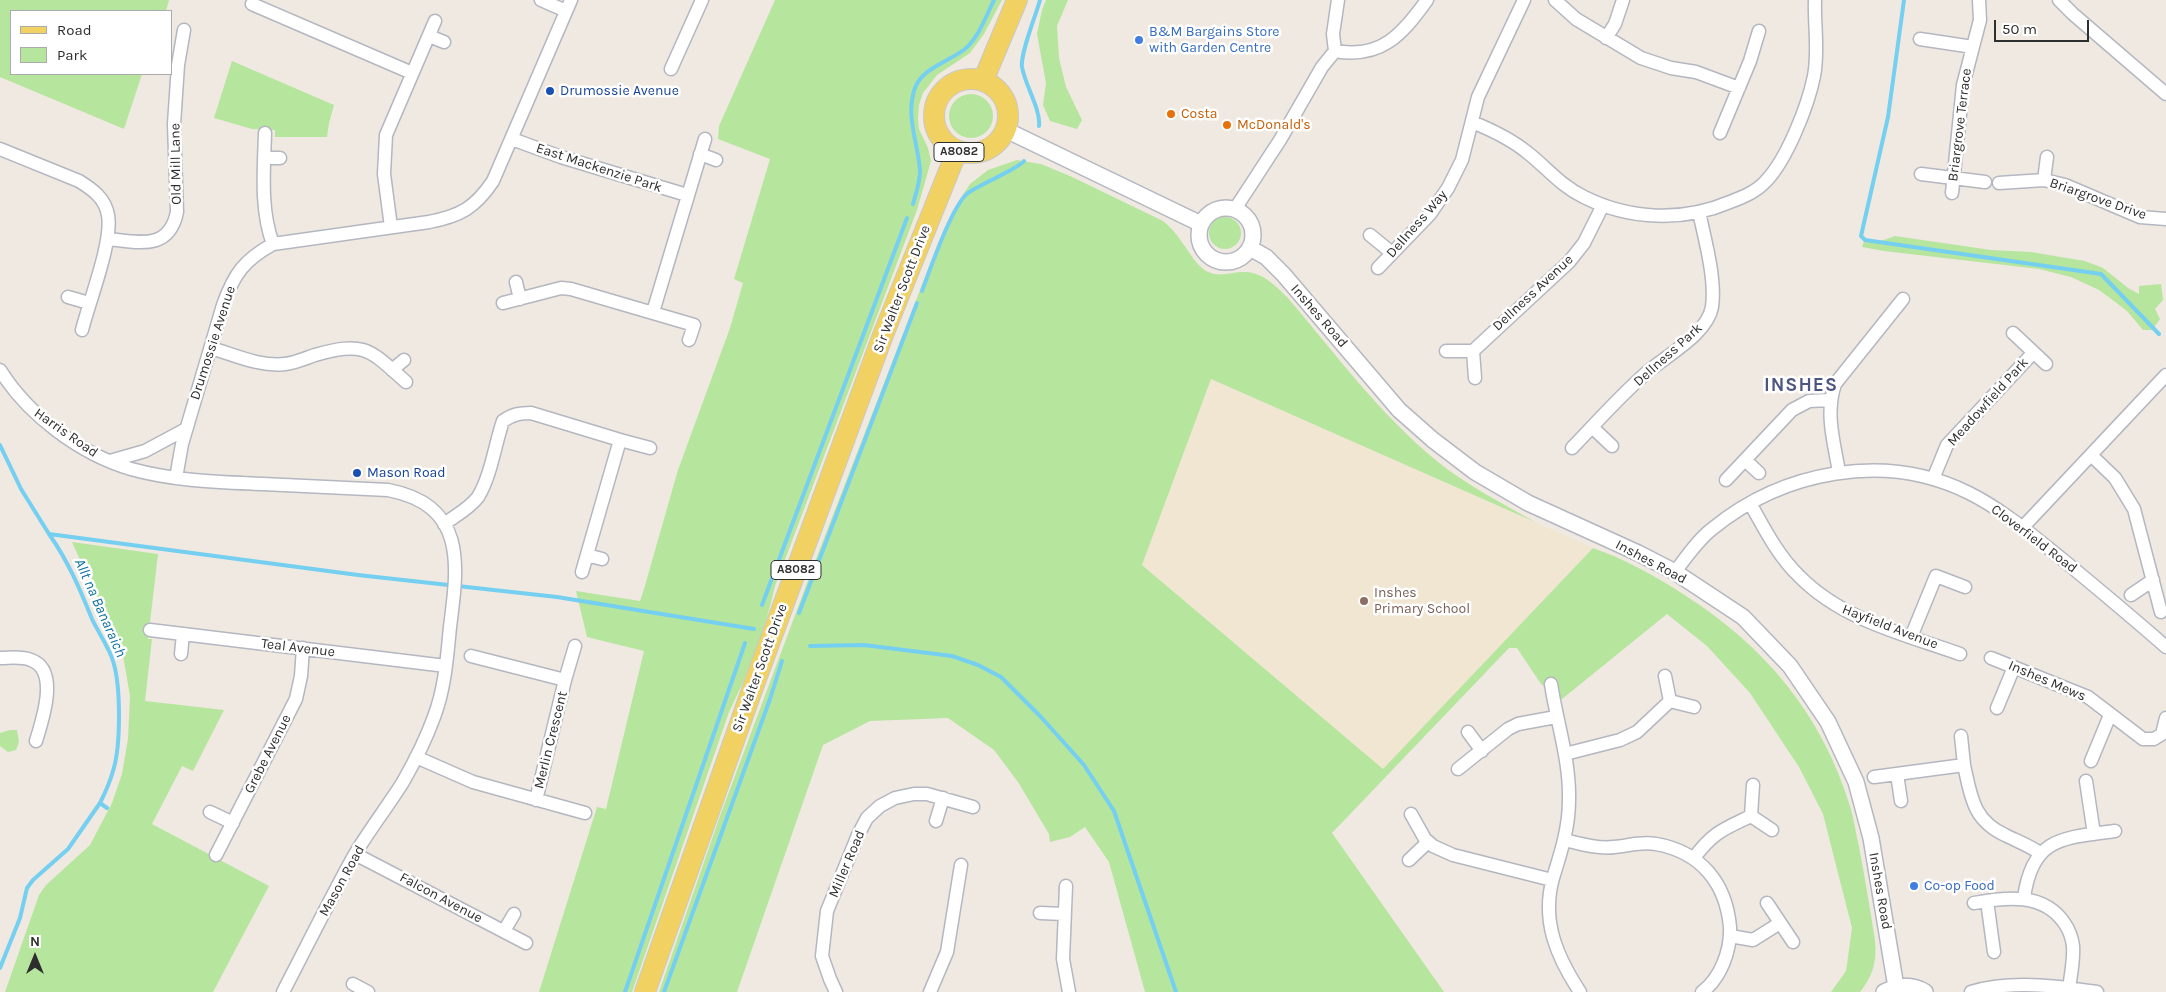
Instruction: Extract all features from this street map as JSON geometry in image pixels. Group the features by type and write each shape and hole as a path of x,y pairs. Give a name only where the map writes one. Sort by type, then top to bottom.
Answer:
{"main road":[{"path":"1006,130 1008,118 1004,101 993,86 982,81 1017,0"},
{"name":"A8082","path":"982,81 971,79 955,83 941,94 933,115 939,137 957,151 968,154 986,150 1000,140 1006,130"},
{"name":"Sir Walter Scott Drive","path":"645,992 756,677 883,335 957,151"}],"street":[{"path":"541,0 569,6"},
{"path":"671,69 702,0"},
{"path":"1235,210 1280,140 1322,67 1335,51 1333,34 1338,0"},
{"path":"1335,51 1352,54 1368,52 1384,46 1399,34 1427,0"},
{"name":"Dellness Way","path":"1378,268 1430,214 1448,188 1462,160 1478,97 1486,75 1524,0"},
{"path":"1555,0 1576,19 1641,58 1671,68 1696,72 1739,88"},
{"path":"1606,38 1615,24 1623,0"},
{"path":"1472,122 1512,141 1530,154 1561,183 1603,206 1649,216 1672,216 1699,212 1749,195 1765,182 1778,166 1805,106 1814,75 1816,48 1815,0"},
{"name":"Briargrove Terrace","path":"1952,193 1963,85 1980,20 1979,0"},
{"path":"2059,0 2166,94"},
{"path":"252,4 270,6 412,74"},
{"name":"Drumossie Avenue","path":"176,478 178,459 186,429 231,282 249,260 273,244 449,218 468,210 482,197 493,181 569,6"},
{"path":"390,227 384,174 386,134 435,21"},
{"name":"Old Mill Lane","path":"108,239 152,242 164,238 171,232 175,223 177,212 174,124 175,65 184,30"},
{"path":"1720,133 1750,61 1759,31"},
{"path":"429,36 444,42"},
{"path":"1920,39 1973,47"},
{"path":"666,49 678,54"},
{"path":"1006,130 1201,224"},
{"path":"265,133 266,211 268,232 273,244"},
{"name":"East Mackenzie Park","path":"512,139 561,158 687,195"},
{"path":"653,312 705,139"},
{"path":"0,149 79,181 91,188 102,199 108,214 108,239 82,330"},
{"path":"700,154 716,160"},
{"path":"2044,180 2047,157"},
{"path":"265,158 280,158"},
{"path":"1922,174 1985,182"},
{"name":"Briargrove Drive","path":"1999,183 2021,180 2044,180 2065,185 2140,218 2166,220"},
{"name":"Dellness Avenue","path":"1473,351 1569,262 1584,243 1603,206"},
{"path":"1219,209 1235,210 1242,213 1251,225 1253,241 1250,248 1236,260 1227,262 1210,257 1200,242 1201,224 1206,217 1219,209"},
{"name":"Dellness Park","path":"1572,448 1646,374 1704,325 1711,310 1711,280 1699,212"},
{"path":"1370,235 1392,253"},
{"name":"Inshes Road","path":"1250,248 1266,257 1284,275 1399,410 1454,456 1475,472 1528,503 1638,552 1675,572 1743,617 1790,666 1828,722 1856,782 1871,838 1890,989 1909,986 1925,992"},
{"path":"516,282 520,299"},
{"path":"503,303 562,288 571,289 694,325 689,340"},
{"path":"68,297 89,303"},
{"path":"1839,472 1830,416 1830,400 1835,384 1903,299"},
{"path":"2014,333 2046,364"},
{"path":"211,348 267,364 287,364 341,348 354,347 366,350 380,359 406,382"},
{"path":"1446,351 1473,351 1475,378"},
{"name":"Meadowfield Park","path":"1933,479 1947,445 2033,353"},
{"path":"392,370 404,360"},
{"name":"Harris Road","path":"0,370 17,393 46,422 74,441 109,461 130,469 176,478"},
{"path":"2162,380 2166,396"},
{"path":"2022,527 2162,380"},
{"path":"1726,480 1792,410 1809,401 1830,400"},
{"path":"444,524 477,498 503,421 519,413 531,413 650,448"},
{"path":"1592,427 1612,446"},
{"path":"109,461 145,451 186,429"},
{"path":"582,572 620,440"},
{"path":"2091,455 2115,478 2134,509 2161,612"},
{"path":"1745,460 1760,473"},
{"name":"Cloverfield Road","path":"1675,572 1691,550 1712,529 1750,503 1779,488 1839,472 1905,474 1933,479 1968,493 2022,527 2166,647"},
{"name":"Mason Road","path":"176,478 388,490 408,494 425,503 444,524 452,538 455,551 456,580 446,666 434,716 403,782 355,854 284,992"},
{"name":"Hayfield Avenue","path":"1750,503 1780,553 1797,575 1818,594 1846,612 1960,654"},
{"path":"587,555 602,559"},
{"path":"1911,636 1936,576 1965,587"},
{"path":"2131,595 2153,580"},
{"name":"Teal Avenue","path":"150,630 446,666"},
{"path":"181,654 183,634"},
{"name":"Merlin Crescent","path":"536,800 575,646"},
{"name":"Grebe Avenue","path":"216,855 296,699 301,676 303,648"},
{"name":"Merlin Crescent","path":"471,656 566,680"},
{"path":"0,658 30,660 38,663 44,671 47,705 36,741"},
{"name":"Inshes Mews","path":"1990,658 2088,697 2142,739 2154,739 2162,734 2166,718"},
{"path":"1997,708 2014,667"},
{"path":"1664,676 1670,700"},
{"path":"1551,684 1569,780 1570,799 1565,840 1552,880 1548,902 1549,922 1553,941 1574,990"},
{"path":"1670,700 1694,708"},
{"path":"1564,754 1620,740 1637,732 1670,700"},
{"path":"2091,761 2110,716"},
{"path":"1458,769 1508,728 1518,724 1556,717"},
{"path":"1468,732 1482,751"},
{"path":"1961,736 1964,765 1973,805 1980,816 1990,827 2019,840 2040,853"},
{"name":"Merlin Crescent","path":"416,757 473,782 584,813"},
{"path":"1874,777 1964,765"},
{"path":"1897,774 1902,801"},
{"path":"2086,781 2094,834"},
{"path":"1751,816 1753,785"},
{"name":"Miller Road","path":"836,992 822,956 827,911 858,835 867,818 880,806 895,798 914,794 927,794 973,807"},
{"path":"936,821 943,798"},
{"path":"210,812 233,823"},
{"path":"1411,814 1428,842 1433,846 1453,855 1552,880"},
{"path":"1694,858 1712,836 1751,816"},
{"path":"1751,816 1772,830"},
{"path":"2024,898 2026,881 2032,865 2040,853 2068,837 2115,831"},
{"path":"1565,840 1597,847 1654,843 1675,849 1694,858 1712,876 1723,894 1728,911 1730,936 1727,953 1717,975 1702,992"},
{"path":"1409,860 1428,842"},
{"name":"Falcon Avenue","path":"355,854 526,943"},
{"path":"930,992 947,952 961,865"},
{"path":"1066,886 1063,959 1069,992"},
{"path":"1974,903 2024,898 2039,902 2053,910 2068,930 2073,944 2070,988"},
{"path":"1987,901 1994,952"},
{"path":"1767,903 1793,942"},
{"path":"1040,913 1064,914"},
{"path":"504,932 514,914"},
{"path":"1730,936 1754,940 1780,923"},
{"path":"353,984 368,992"},
{"path":"1971,992 1987,987 2012,986 2070,988 2097,992"}],"shaded area":[{"name":"Inshes Primary School","path":"1211,379 1593,548 1383,769 1142,565"}],"green space":[{"path":"0,0 169,0 166,10 10,10 10,75 142,75 124,129 0,77"},
{"path":"775,0 1002,0 984,34 970,53 937,75 923,93 919,105 919,129 928,148 931,161 917,210 775,586 756,650 729,712 632,992 539,992 597,807 606,809 644,651 587,637 576,591 640,601 678,470 730,328 743,283 734,279 770,159 718,139 719,126"},
{"path":"1046,0 1068,0 1057,26 1059,58 1066,87 1082,120 1077,129 1050,121 1043,105 1046,83 1037,34"},
{"path":"232,61 334,105 327,137 275,137 275,130 252,129 214,118"},
{"path":"971,94 983,98 989,104 993,116 989,128 983,134 971,138 959,134 953,128 949,116 953,104 959,98"},
{"path":"1017,160 1041,164 1070,176 1163,221 1177,235 1195,261 1206,271 1220,274 1250,272 1268,280 1287,297 1377,404 1417,444 1461,479 1535,522 1211,379 1142,565 1383,769 1593,548 1628,563 1662,581 1713,614 1764,659 1806,712 1838,772 1851,811 1875,940 1873,968 1860,992 1831,992 1846,971 1852,928 1823,814 1799,767 1750,693 1707,646 1667,614 1562,699 1541,684 1517,648 1509,648 1332,833 1444,992 1145,992 1109,862 1085,827 1070,837 1050,842 1049,834 1018,782 994,750 948,718 870,721 823,745 737,992 659,992 720,816 816,559 932,259 962,196 970,184 988,170"},
{"path":"1225,217 1231,218 1236,222 1240,227 1240,239 1236,244 1231,248 1225,249 1219,248 1214,244 1210,239 1209,233 1210,227 1214,222 1219,218"},
{"path":"1895,236 1991,250 2031,252 2085,261 2103,268 2128,288 2139,294 2139,286 2161,284 2163,300 2155,309 2160,319 2152,330 2143,330 2127,311 2099,290 2071,277 2039,269 1862,247 1864,241 1878,242"},
{"path":"72,542 158,554 148,639 152,639 145,701 224,710 193,771 182,766 152,824 269,886 213,992 5,992 39,895 46,885 90,845 112,803 122,774 128,739 130,696 123,655"},
{"path":"17,730 19,742 16,750 8,752 0,746 0,733"}],"waterway":[{"path":"913,204 919,183 920,171 911,109 915,88 930,70 959,53 970,44 982,26 994,0"},
{"path":"1039,126 1038,113 1024,74 1022,61 1040,0"},
{"path":"1904,0 1888,117 1861,236 1865,240 2101,274 2159,334"},
{"path":"922,291 942,239 955,210 962,200 968,193 1015,168 1024,161"},
{"path":"762,605 907,218"},
{"path":"799,613 917,303"},
{"path":"0,445 21,489 49,534 358,575 557,597 754,629"},
{"name":"Allt na Banaraich","path":"49,534 73,575 92,619 109,651 116,672 119,700 118,747 112,775 100,803 107,808"},
{"path":"625,992 745,643"},
{"path":"810,646 864,645 952,656 978,665 1001,677 1041,717 1084,765 1114,811 1176,992"},
{"path":"664,992 782,661"},
{"path":"0,968 20,918 27,888 33,880 68,849 100,803"}],"place":[{"name":"B&M Bargains Store with Garden Centre","path":"1139,40"},
{"name":"Drumossie Avenue","path":"550,91"},
{"name":"Costa","path":"1171,114"},
{"name":"McDonald's","path":"1227,125"},
{"name":"Mason Road","path":"357,473"},
{"name":"Inshes Primary School","path":"1364,601"},
{"name":"Co-op Food","path":"1914,886"}],"district":[{"name":"INSHES","path":"1801,386"}]}
